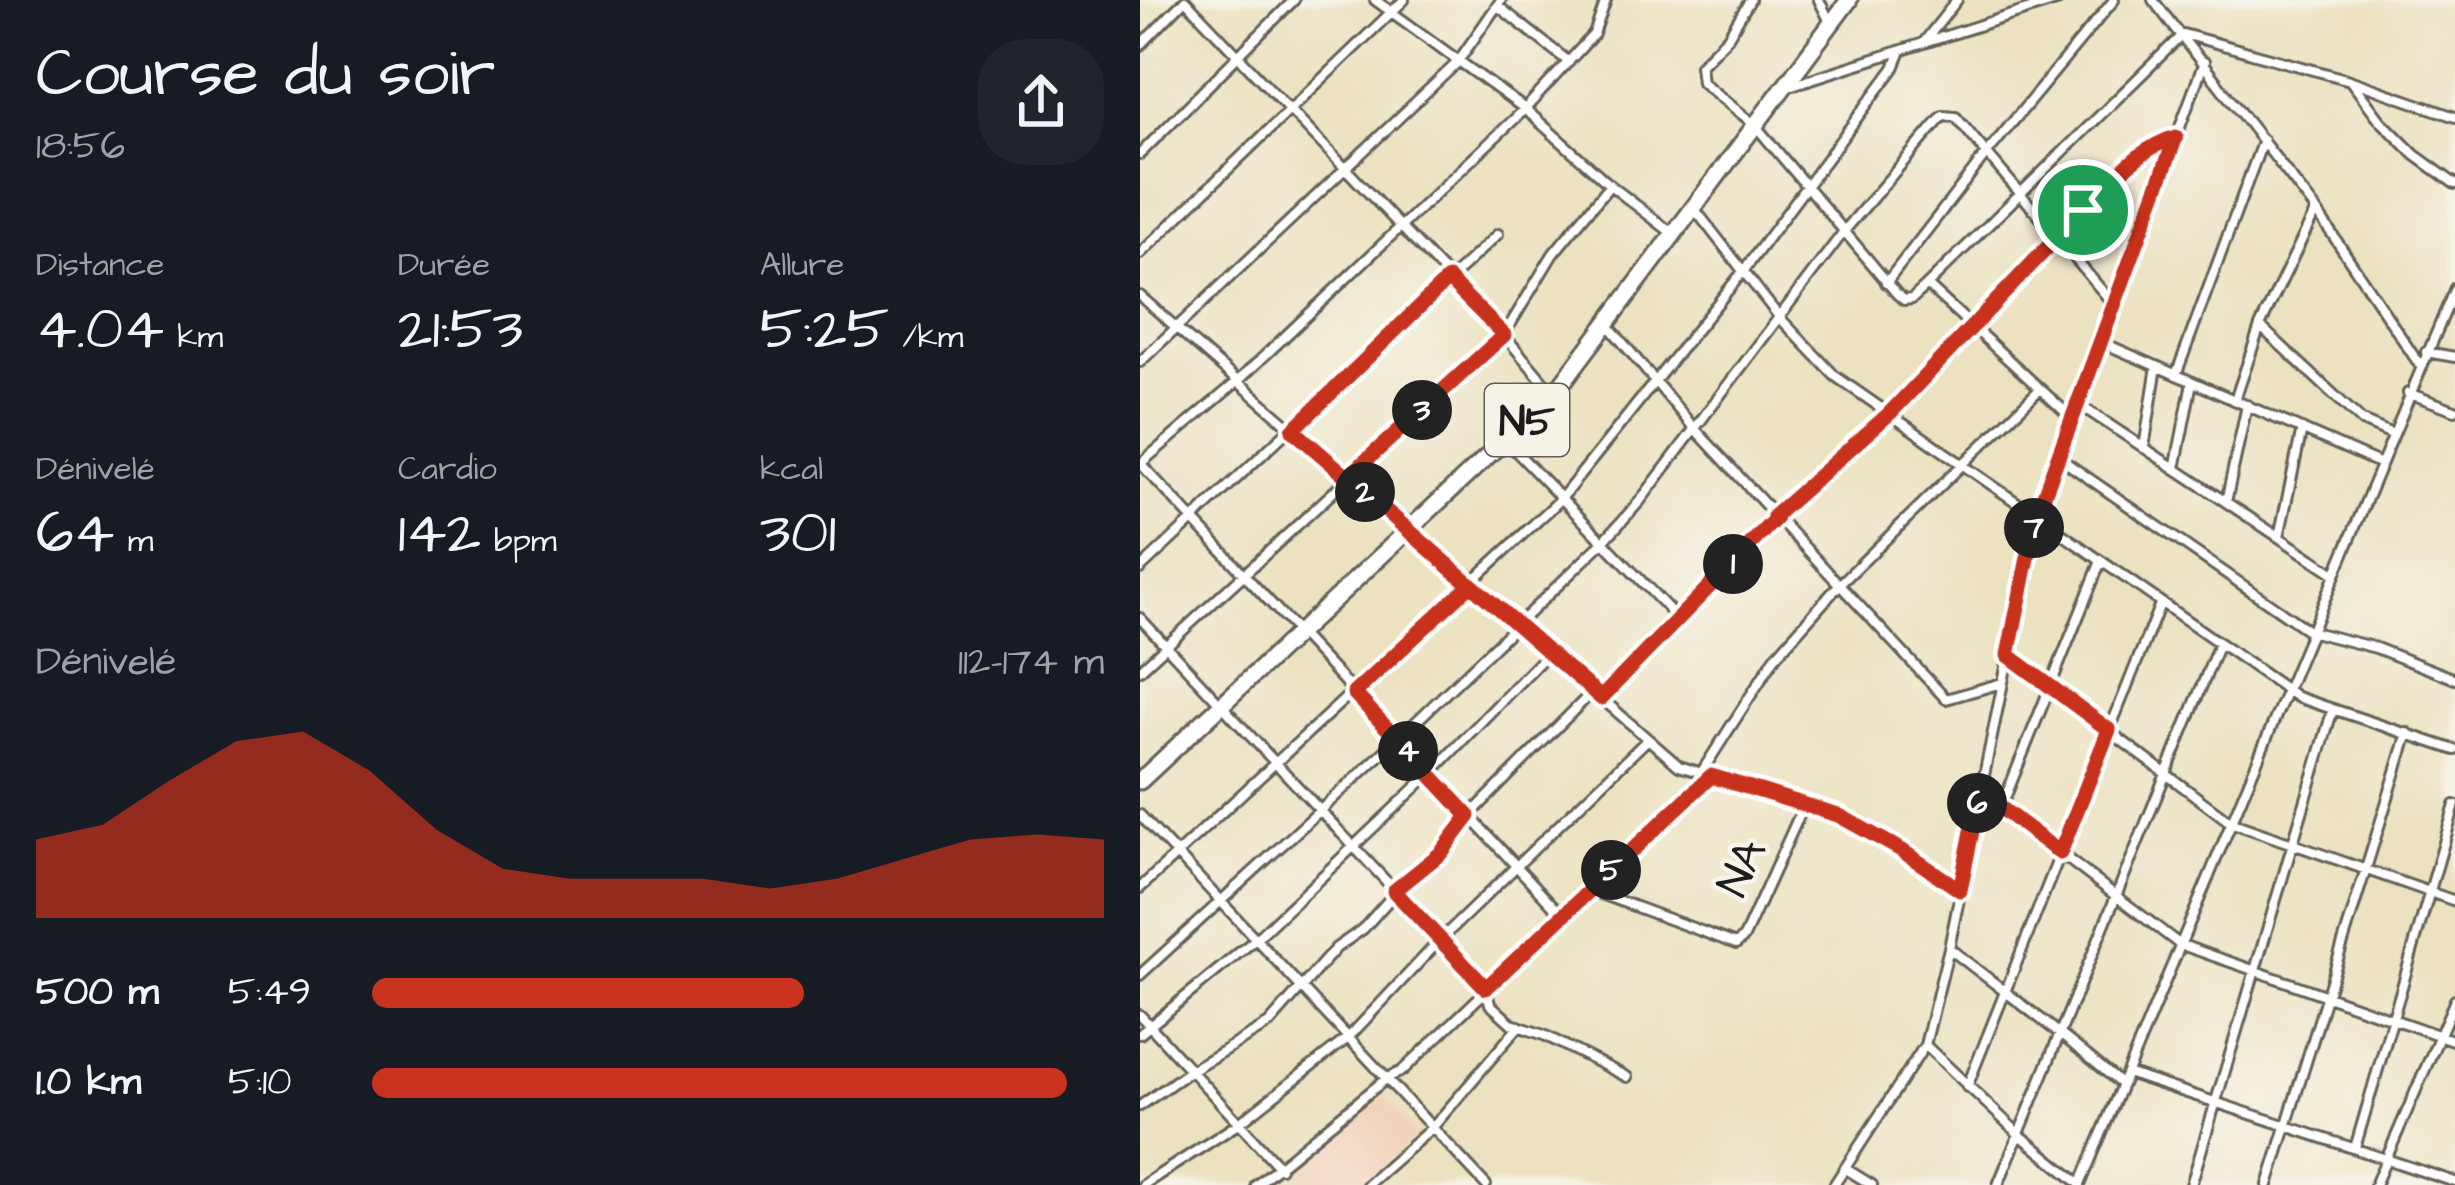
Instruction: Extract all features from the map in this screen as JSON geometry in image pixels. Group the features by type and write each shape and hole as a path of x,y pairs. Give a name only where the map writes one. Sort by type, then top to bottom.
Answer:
{"highway":[{"name":"N5","path":"1140,781 1554,394 1849,0"}],"street":[{"path":"1140,46 1185,0 1504,335 1554,394"},
{"path":"1140,154 1294,0"},
{"path":"1375,0 1525,109 1610,185 1673,233"},
{"path":"1140,254 1404,0"},
{"path":"1750,0 1741,19 1698,72 1702,82 1755,125 1904,300 1912,299 2022,194 2182,34"},
{"path":"1819,0 1831,23"},
{"path":"1923,44 1958,0"},
{"path":"1782,88 2059,0"},
{"path":"1886,283 2114,0"},
{"path":"2153,0 2316,210 2420,365"},
{"path":"1563,916 1140,463 1238,381 1525,109 1594,34 1602,2"},
{"path":"1140,362 1457,63 1500,3 1569,62"},
{"path":"2182,34 2350,80 2455,117"},
{"path":"1140,888 1560,500 1810,186 1894,68 1901,51"},
{"path":"1834,1185 1925,1045 2037,514 2204,62"},
{"path":"2350,80 2415,155 2455,184"},
{"path":"1140,975 1397,740 1602,543 1640,501 1844,230 1943,116 1956,117 2114,305"},
{"path":"1140,1106 1269,1024 1336,948 1364,928 1394,891 1441,853 1469,816 1680,620 1775,517 1890,413 2056,235 2131,162 2158,142 2176,137"},
{"path":"2176,375 2263,140"},
{"path":"1140,670 1504,335 1553,254 1610,185"},
{"path":"1693,207 1780,318 1835,376 2284,690 2332,712 2455,750"},
{"path":"2235,400 2260,326 2316,210"},
{"path":"1140,569 1498,234"},
{"path":"1927,284 2072,418"},
{"path":"1925,1045 2080,1185 2455,288"},
{"path":"1140,296 1679,766 1859,826 1960,890"},
{"path":"1607,324 1693,427 1946,699 2002,683"},
{"path":"2260,326 2362,421 2392,434"},
{"path":"2101,342 2379,463"},
{"path":"2426,352 2455,357"},
{"path":"2144,448 2157,366"},
{"path":"2175,469 2192,382"},
{"path":"1256,1185 1387,1078 1402,1071 1706,774 1776,656 1839,585 2040,389"},
{"path":"2408,393 2455,410"},
{"path":"2078,404 2333,573"},
{"path":"2226,502 2247,405"},
{"path":"2279,537 2302,429"},
{"path":"1506,441 1680,620"},
{"path":"2058,457 2309,631 2376,648 2455,679"},
{"path":"2001,808 2102,561"},
{"path":"1967,1087 2160,603"},
{"path":"1140,618 1486,988 1490,1004 1512,1024 1627,1077"},
{"path":"1998,1185 2219,644"},
{"path":"1140,1034 1257,938 1430,774 1549,652"},
{"path":"2008,655 2230,822 2455,902"},
{"path":"2191,1185 2332,712"},
{"path":"2268,1185 2408,733"},
{"path":"1143,1185 1238,1124 1349,1037 1440,940 1648,739"},
{"path":"1980,792 2179,944 2455,1041"},
{"name":"NA","path":"1590,890 1736,944 1744,937 1804,805"},
{"path":"2354,1148 2455,805"},
{"path":"1140,815 1486,1185"},
{"path":"1949,948 2061,1031 2122,1085"},
{"path":"2374,1185 2455,1000"},
{"path":"1140,1015 1280,1168"},
{"path":"1367,1185 1433,1127 1519,1025"},
{"path":"2126,1072 2455,1182"},
{"path":"1846,1169 1872,1185"}],"shaded area":[{"path":"1383,1096 1420,1136 1374,1176 1370,1172 1354,1185 1306,1185 1292,1170"}],"route":[{"path":"2083,210 1890,413 1774,516 1601,698 1517,627 1470,585 1409,531 1348,477 1293,430 1448,279 1504,335 1348,477 1470,585 1354,693 1469,816 1441,853 1394,891 1486,988 1711,776 1838,815 1960,890 1980,792 2060,853 2109,730 2008,655 2037,514 2176,137 2158,142 2131,162 2083,210"}]}
